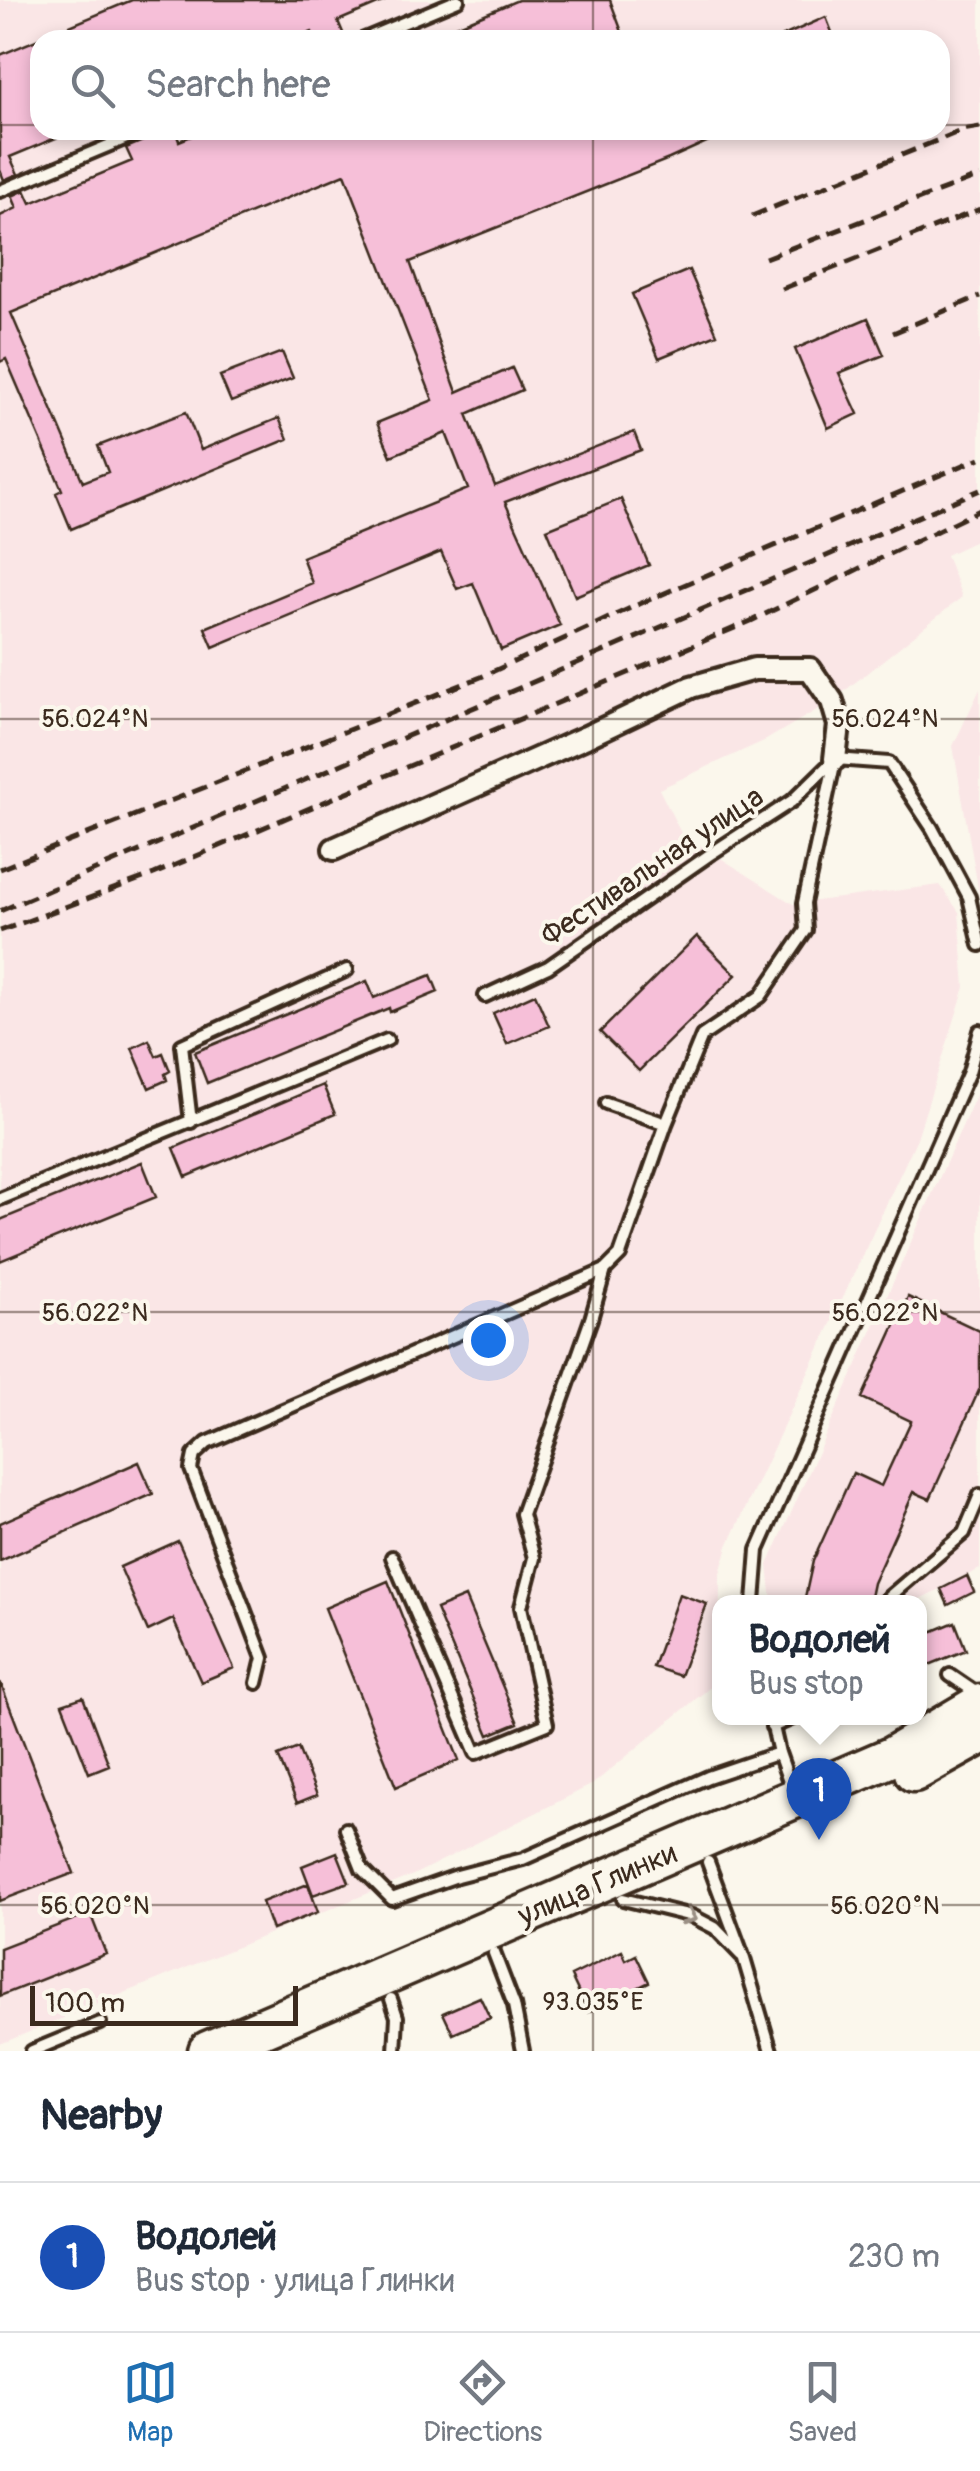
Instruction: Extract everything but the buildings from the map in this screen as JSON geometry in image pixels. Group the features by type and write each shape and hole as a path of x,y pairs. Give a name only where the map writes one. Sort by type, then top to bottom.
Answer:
{"highway":[{"name":"улица Глинки","path":"269,2051 391,1999 490,1943 624,1899 795,1799 890,1757 980,1704"},
{"name":"улица Глинки","path":"208,2051 490,1943 704,1851 884,1788 980,1736"}],"street":[{"path":"334,849 691,687 754,669 810,669 832,701 839,725 835,759"}],"lane":[{"path":"386,30 458,0"},
{"path":"0,191 122,140"},
{"path":"256,1683 263,1658 191,1469 194,1455 207,1442 605,1270 620,1255 702,1036 760,996 806,930 804,903 835,759 889,763 932,828 969,897 980,944"},
{"name":"Фестивальная улица","path":"485,996 548,966 792,801 835,759"},
{"path":"190,1122 182,1045 347,970"},
{"path":"755,1595 758,1550 969,1072 980,1031"},
{"path":"0,1199 387,1040"},
{"path":"969,1072 980,1065"},
{"path":"606,1103 666,1124"},
{"path":"392,1557 476,1753 547,1724 521,1607 534,1558 522,1514 592,1318 605,1270"},
{"path":"892,1595 964,1533 980,1495"},
{"path":"950,1674 980,1696"},
{"path":"772,1725 795,1799"},
{"path":"346,1830 362,1869 392,1899 457,1876 524,1859 708,1777 779,1753"},
{"path":"704,1851 744,1958 771,2051"},
{"path":"624,1899 692,1916 715,1928 744,1958"},
{"path":"490,1943 514,2006 523,2051"},
{"path":"391,1999 397,2017 394,2051"},
{"path":"32,2051 100,2023"}],"shaded area":[{"path":"0,0 980,0 980,539 946,555 962,597 832,701 766,740 659,789 681,833 793,904 940,885 959,912 965,987 917,1138 728,1546 720,1573 720,1595 712,1595 712,1686 593,1784 413,1875 0,2044"},
{"path":"980,689 980,899 953,746"},
{"path":"980,1086 980,1569 927,1596 771,1595 768,1565"}],"railway":[{"path":"950,135 980,127"},
{"path":"752,216 938,140"},
{"path":"765,258 980,176"},
{"path":"782,289 980,209"},
{"path":"893,333 980,296"},
{"path":"0,869 481,677 637,605 980,458"},
{"path":"0,911 980,490"},
{"path":"0,931 154,874 751,621 980,510"}],"place":[{"name":"Водолей","path":"819,1840"}]}
